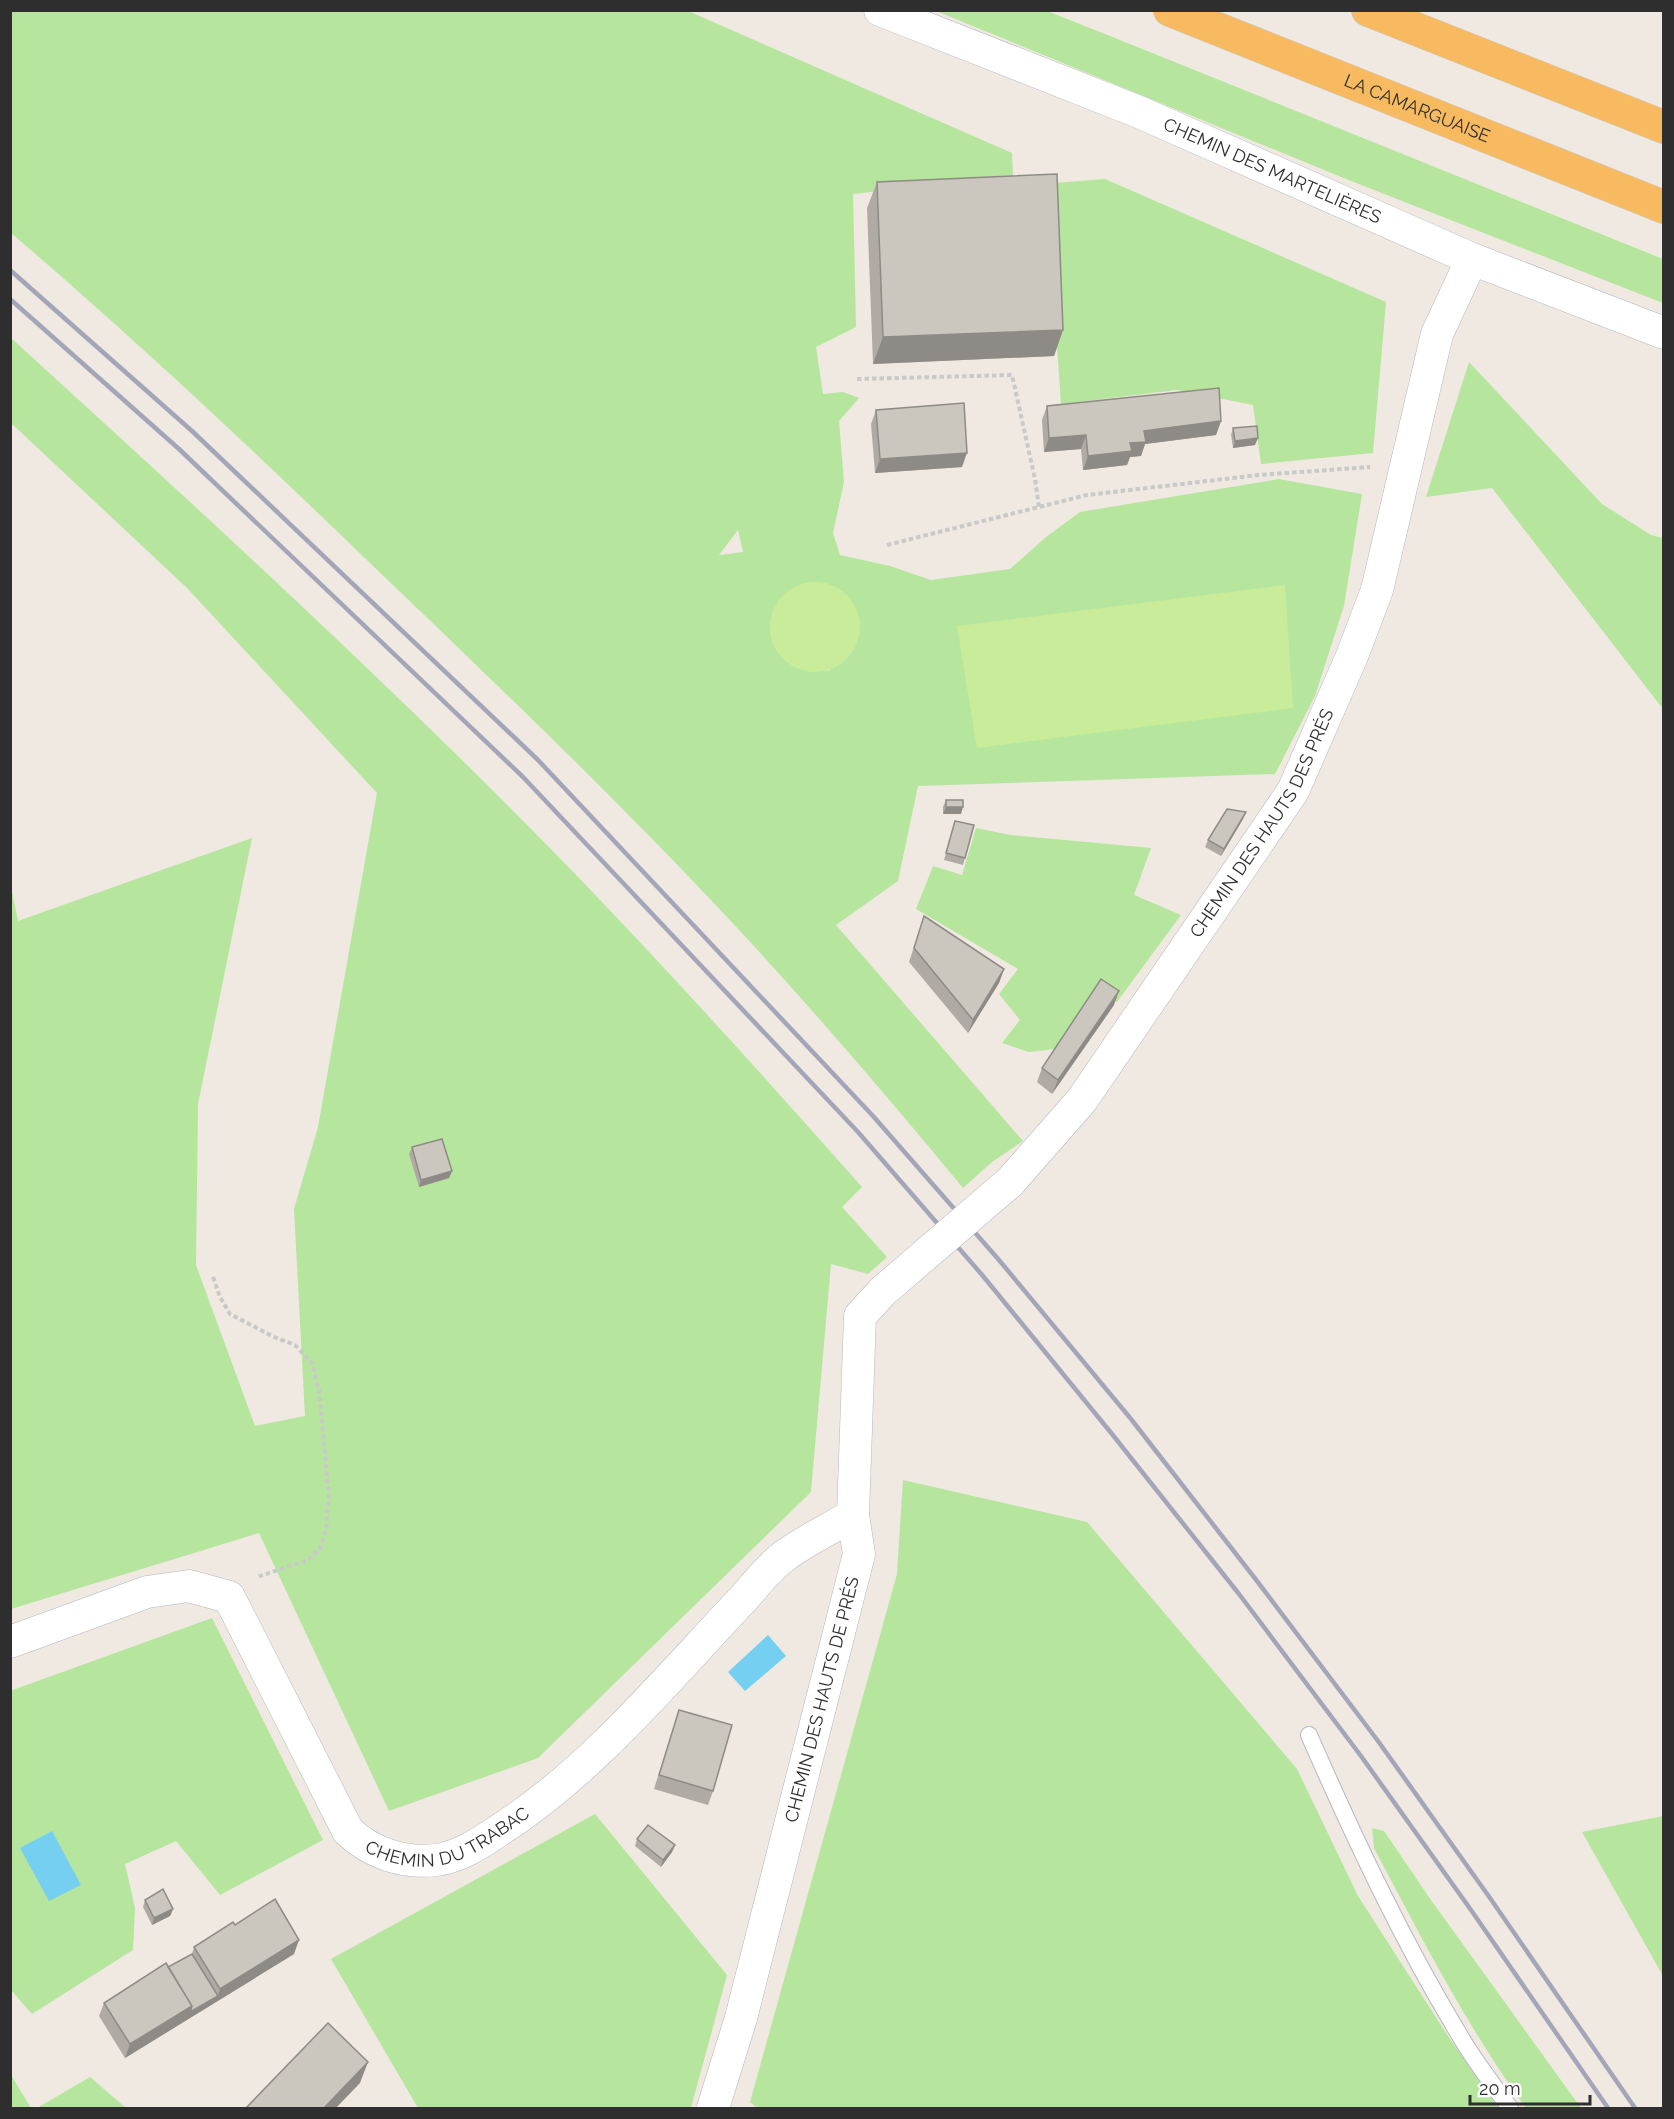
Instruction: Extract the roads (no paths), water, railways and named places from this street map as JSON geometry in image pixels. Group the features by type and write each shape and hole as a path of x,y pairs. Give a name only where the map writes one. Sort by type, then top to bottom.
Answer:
{"highway":[{"name":"LA CAMARGUAISE","path":"1170,10 1664,207"},
{"path":"1368,10 1664,127"}],"street":[{"name":"CHEMIN DES MARTELIÈRES","path":"880,10 1139,112 1472,259 1664,333"},
{"name":"CHEMIN DES HAUTS DES PRÉS","path":"883,1291 1010,1182 1082,1100 1293,791 1352,656 1377,590 1437,334 1472,259"},
{"name":"CHEMIN DES HAUTS DE PRÉS","path":"713,2109 741,2018 859,1554 853,1515 860,1316 883,1291"},
{"name":"CHEMIN DU TRABAC","path":"10,1642 147,1592 189,1587 229,1597 348,1831 359,1841 395,1857 417,1861 437,1860 475,1846 517,1819 564,1783 613,1736 782,1557 853,1515"}],"lane":[{"path":"1309,1735 1355,1841 1413,1954 1468,2050 1510,2109"}],"water":[{"path":"768,1635 786,1656 745,1691 728,1672"},
{"path":"52,1831 81,1885 49,1901 20,1848"}],"railway":[{"path":"10,270 192,431 538,760 873,1116 999,1260 1131,1419 1257,1581 1378,1741 1635,2108"},
{"path":"10,299 179,449 523,777 858,1132 983,1276 1239,1594 1361,1756 1608,2108"}]}
